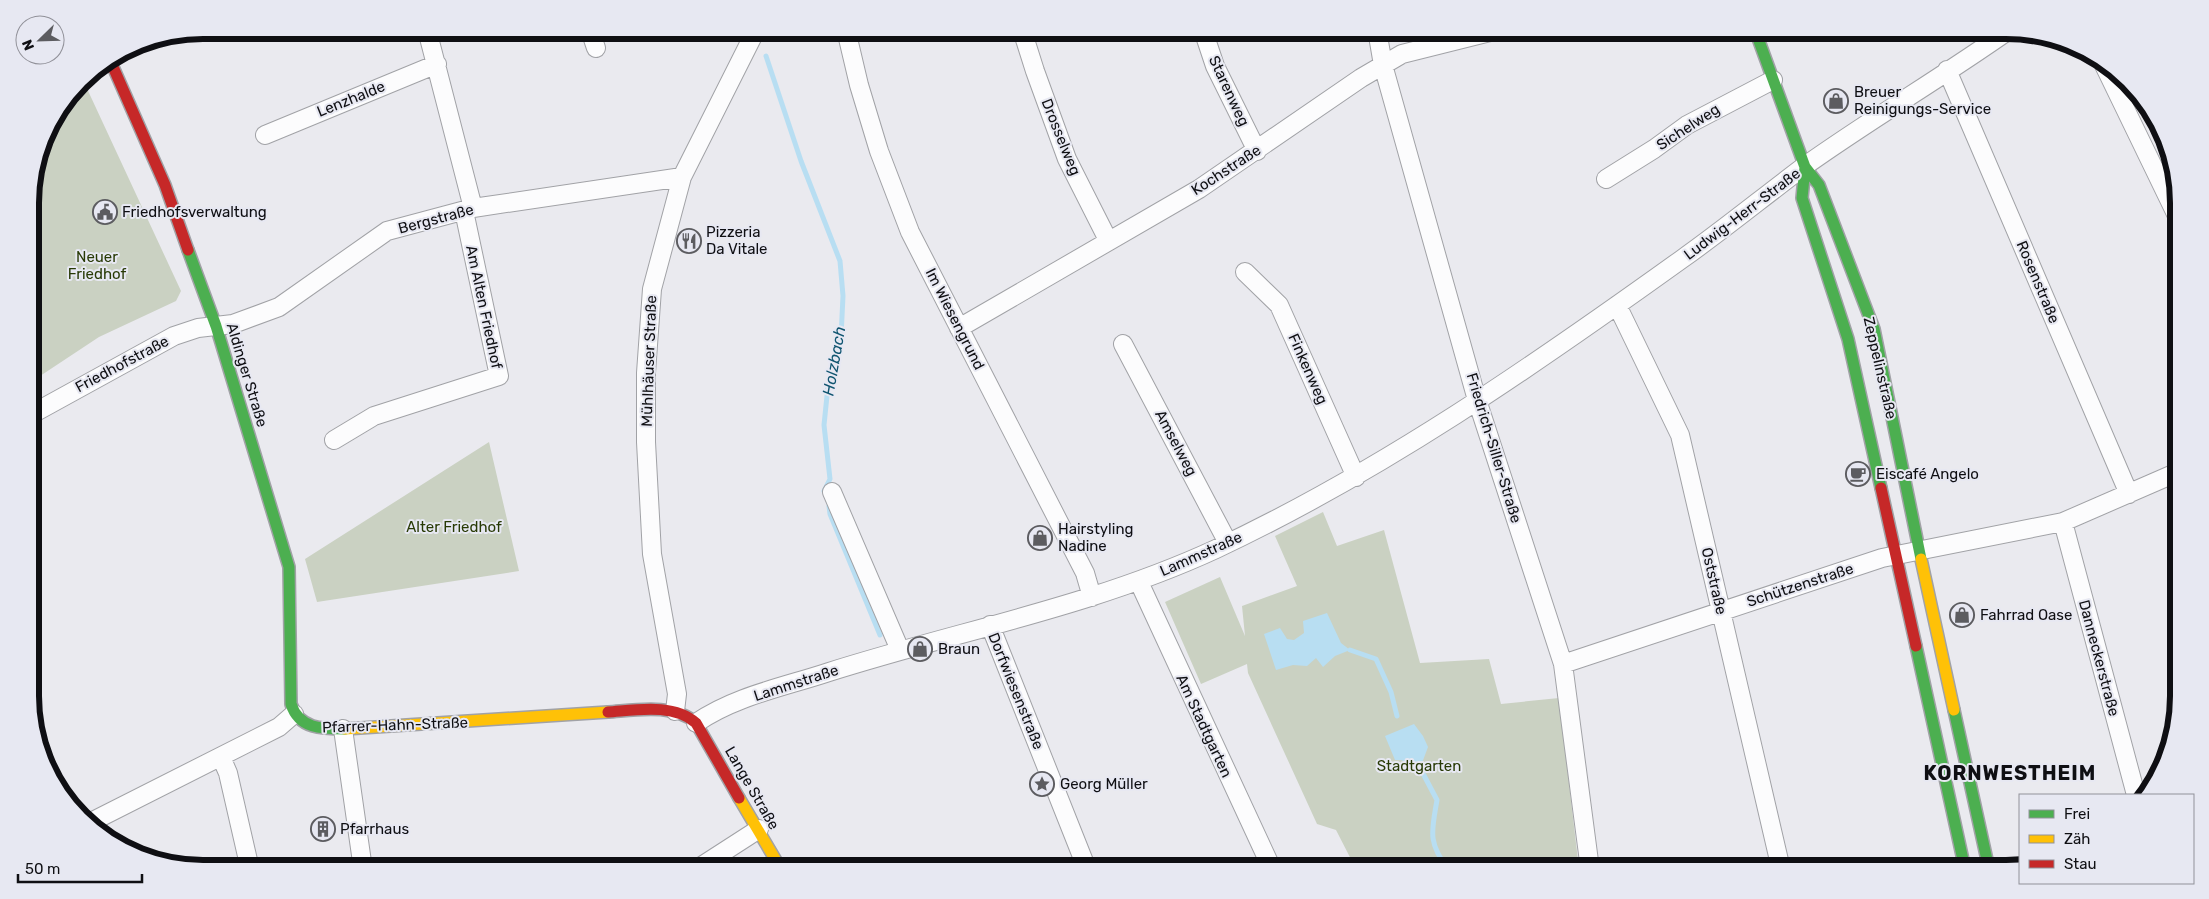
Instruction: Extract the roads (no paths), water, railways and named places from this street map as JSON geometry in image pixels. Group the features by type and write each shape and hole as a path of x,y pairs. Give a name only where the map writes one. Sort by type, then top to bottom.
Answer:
{"street":[{"path":"430,39 437,64 469,210"},
{"path":"593,39 596,48"},
{"name":"Mühlhäuser Straße","path":"675,712 677,694 652,554 646,442 646,372 652,289 682,177 751,39"},
{"name":"Im Wiesengrund","path":"848,39 879,151 910,232 1085,573 1092,597"},
{"name":"Drosselweg","path":"1025,39 1034,71 1068,159 1108,240"},
{"name":"Starenweg","path":"1206,39 1214,66 1257,151"},
{"name":"Friedrich-Siller-Straße","path":"1379,39 1383,65 1478,400 1562,664 1589,860"},
{"name":"Kochstraße","path":"959,328 1199,189 1402,54 1462,39"},
{"name":"Zeppelinstraße","path":"1758,39 1805,167 1819,185 1874,330 1987,860"},
{"name":"Ludwig-Herr-Straße","path":"1478,400 1684,258 1805,167 1995,39"},
{"name":"Lenzhalde","path":"265,135 437,64"},
{"name":"Aldinger Straße","path":"113,66 165,185 216,326 289,567 290,691 294,714"},
{"name":"Rosenstraße","path":"1947,70 2129,494"},
{"path":"2109,76 2170,201"},
{"name":"Sichelweg","path":"1606,179 1654,149 1686,125 1773,80"},
{"name":"Zeppelinstraße","path":"1805,167 1802,198 1848,339 1963,860"},
{"name":"Bergstraße","path":"216,326 233,324 279,308 387,231 469,210 682,177"},
{"name":"Am Alten Friedhof","path":"334,440 374,416 499,376 469,210"},
{"name":"Finkenweg","path":"1245,272 1280,305 1356,477"},
{"name":"Oststraße","path":"1617,305 1680,435 1779,860"},
{"name":"Friedhofstraße","path":"39,410 174,336 198,328 216,326"},
{"name":"Amselweg","path":"1123,344 1228,543"},
{"name":"Lammstraße","path":"696,723 725,705 900,650 1092,597 1139,582 1228,543 1308,504 1460,414 1478,400"},
{"path":"1896,555 2063,522 2170,476"},
{"path":"832,492 900,650"},
{"name":"Danneckerstraße","path":"2063,522 2136,794"},
{"name":"Schützenstraße","path":"1562,664 1896,555"},
{"name":"Am Stadtgarten","path":"1139,582 1268,860"},
{"name":"Dorfwiesenstraße","path":"990,625 1083,860"},
{"name":"Pfarrer-Hahn-Straße","path":"294,714 305,724 317,729 343,729 650,709 686,714 696,723"},
{"path":"96,820 279,727 294,714"},
{"name":"Lange Straße","path":"696,723 776,860"},
{"path":"343,729 362,860"},
{"path":"221,757 228,773 248,860"},
{"path":"711,860 759,829"}],"water":[{"path":"1327,613 1341,643 1350,650 1335,656 1323,667 1316,658 1307,666 1293,665 1276,670 1264,634 1280,628 1287,639 1294,640 1304,633 1303,621"},
{"path":"1414,724 1428,747 1422,763 1416,766 1401,760 1395,760 1385,736"}],"waterway":[{"name":"Holzbach","path":"766,56 801,161 840,261 843,296 841,337 828,386 824,425 830,479 824,491"},
{"name":"Holzbach","path":"829,506 830,514 880,635"},
{"path":"1350,650 1376,659 1391,692 1397,716"},
{"path":"1419,766 1437,800 1433,836 1441,860"}],"place":[{"name":"Breuer Reinigungs-Service","path":"1836,101"},
{"name":"Friedhofsverwaltung","path":"105,212"},
{"name":"Pizzeria Da Vitale","path":"689,241"},
{"name":"Eiscafé Angelo","path":"1858,474"},
{"name":"Hairstyling Nadine","path":"1040,538"},
{"name":"Fahrrad Oase","path":"1962,615"},
{"name":"Braun","path":"920,649"},
{"name":"Georg Müller","path":"1042,784"},
{"name":"Pfarrhaus","path":"323,829"}],"district":[{"name":"KORNWESTHEIM","path":"2010,773"}],"park label":[{"name":"Neuer Friedhof","path":"97,266"},
{"name":"Alter Friedhof","path":"454,527"},
{"name":"Stadtgarten","path":"1419,766"}]}
